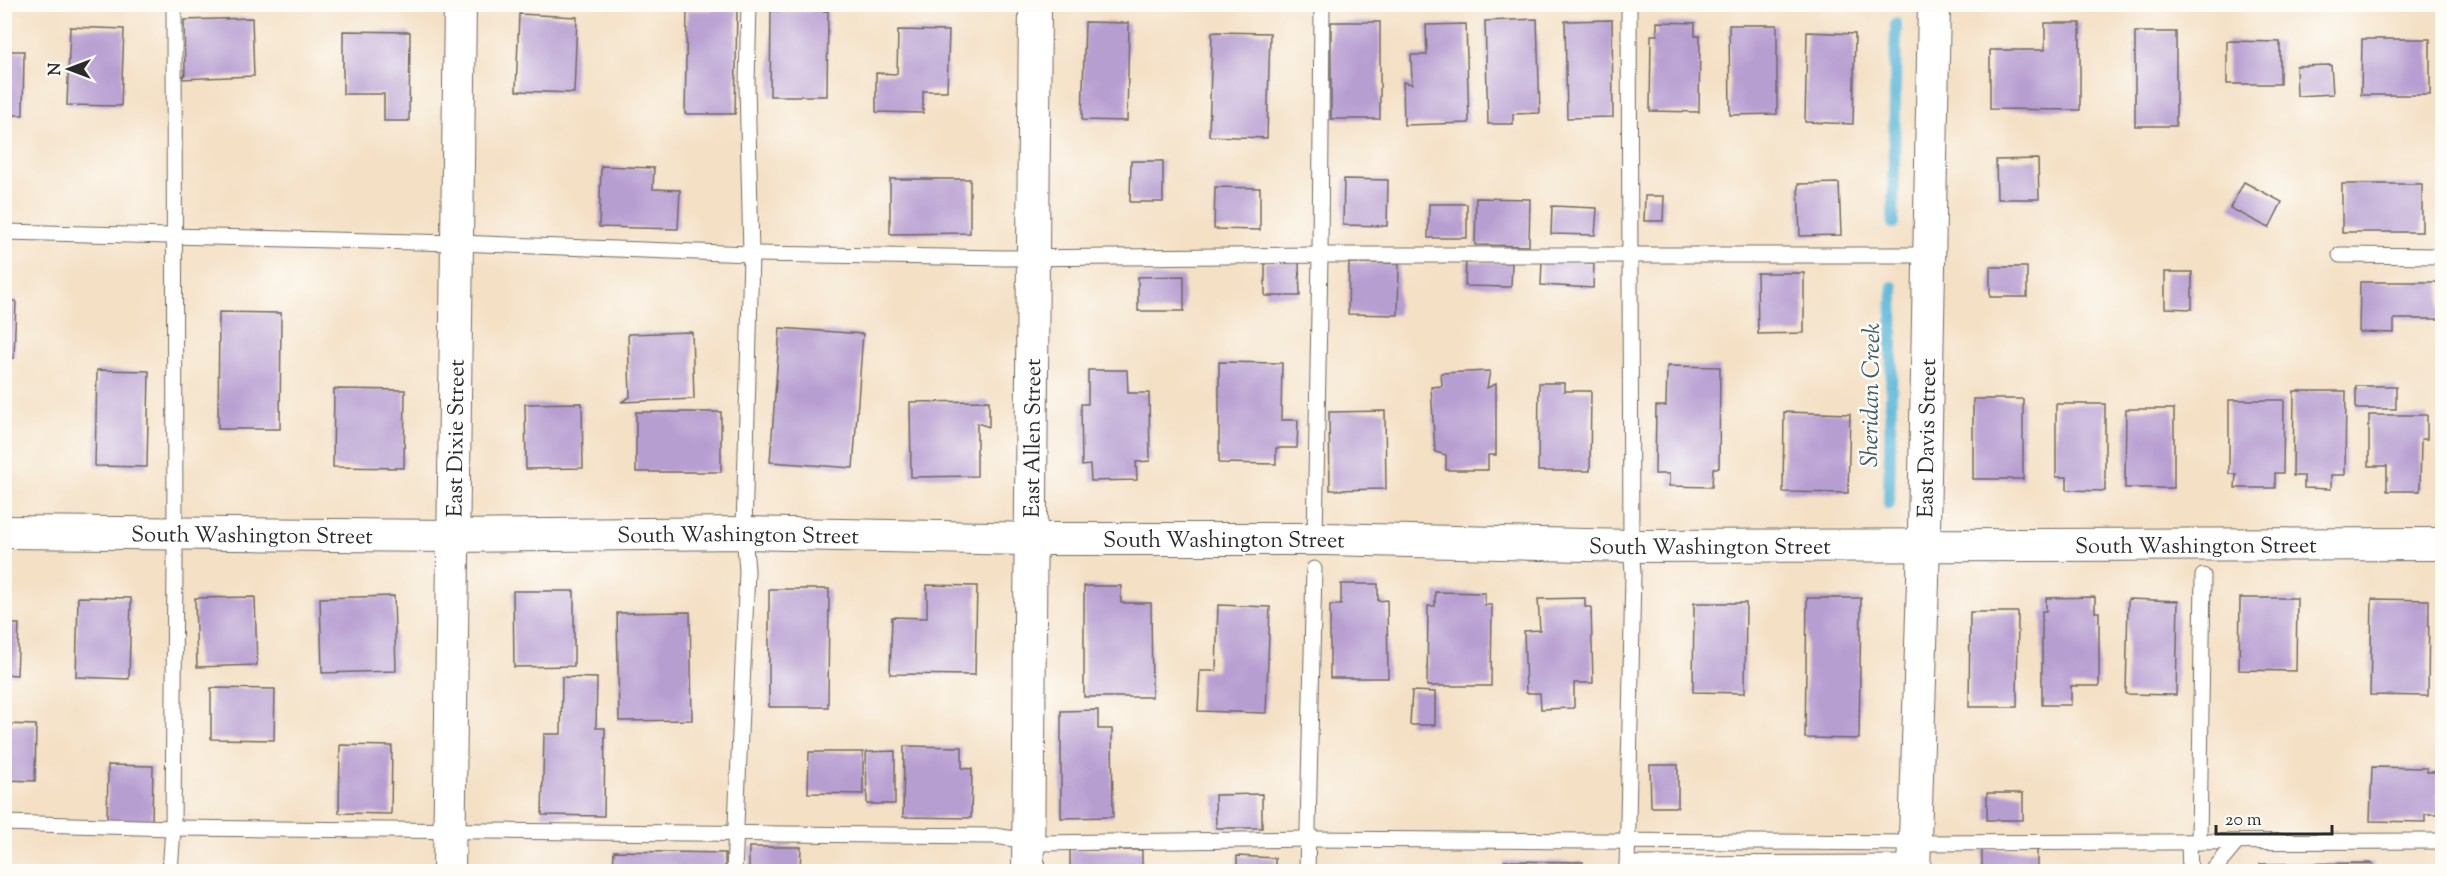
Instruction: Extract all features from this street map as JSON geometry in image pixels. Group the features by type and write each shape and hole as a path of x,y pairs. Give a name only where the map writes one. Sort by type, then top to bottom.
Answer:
{"street":[{"name":"East Dixie Street","path":"449,872 460,4"},
{"name":"East Allen Street","path":"1028,872 1035,4"},
{"name":"East Davis Street","path":"1914,859 1934,4"},
{"name":"South Washington Street","path":"4,532 453,536 744,533 1031,538 1315,538 1631,546 2442,544"}],"lane":[{"path":"170,872 173,828 176,533 174,4"},
{"path":"734,872 747,571 744,533 751,254 747,83 749,4"},
{"path":"1315,538 1322,4"},
{"path":"1629,4 1631,546 1633,573 1627,868 1729,867 1914,859 2194,842 2442,841"},
{"path":"4,232 457,243 751,254 1033,258 1320,255 1928,255"},
{"path":"2340,255 2442,256"},
{"path":"1307,872 1314,570"},
{"path":"2190,872 2194,842 2203,576"},
{"path":"4,823 173,828 995,836 1041,843 1307,839 1628,841 1730,843 1914,859"},
{"path":"2212,872 2236,842"},
{"path":"1729,867 1730,843"}],"building":[{"path":"687,10 737,10 735,114 685,114"},
{"path":"771,11 828,11 827,96 770,96"},
{"path":"519,14 577,17 574,93 516,91"},
{"path":"252,18 254,76 181,79 185,74 184,20"},
{"path":"1537,19 1540,113 1513,114 1513,124 1488,124 1485,21"},
{"path":"1612,20 1613,117 1567,118 1565,21"},
{"path":"1085,22 1129,23 1127,121 1082,120"},
{"path":"1331,22 1380,22 1380,119 1331,119"},
{"path":"1657,22 1695,23 1695,36 1700,36 1699,112 1650,111 1651,35 1657,35"},
{"path":"2045,23 2080,23 2080,110 1990,109 1990,50 2045,50"},
{"path":"1466,24 1469,123 1404,125 1403,82 1412,84 1411,55 1427,55 1426,25"},
{"path":"1729,25 1777,25 1777,114 1730,115"},
{"path":"70,27 124,29 121,106 67,105"},
{"path":"898,30 949,31 947,91 923,91 923,113 876,112 876,73 897,74"},
{"path":"343,31 410,32 409,121 384,121 384,94 343,94"},
{"path":"1212,32 1270,33 1267,138 1209,136"},
{"path":"1807,32 1855,34 1853,124 1805,122"},
{"path":"2135,32 2176,32 2176,126 2135,126"},
{"path":"2362,39 2430,39 2430,95 2361,95"},
{"path":"2227,41 2280,42 2280,84 2227,84"},
{"path":"4,51 24,51 23,115 4,115"},
{"path":"2331,65 2333,94 2297,96 2296,66"},
{"path":"2038,159 2039,199 1997,199 1996,160"},
{"path":"1131,161 1163,161 1163,202 1130,202"},
{"path":"601,166 654,168 653,189 680,190 678,229 599,227"},
{"path":"890,179 970,179 970,233 890,234"},
{"path":"1344,179 1388,180 1387,226 1343,225"},
{"path":"2244,182 2282,202 2269,228 2230,208"},
{"path":"1839,183 1841,235 1800,236 1798,184"},
{"path":"2342,184 2422,184 2422,232 2342,232"},
{"path":"1215,187 1260,188 1260,230 1214,229"},
{"path":"1645,196 1664,196 1663,221 1644,221"},
{"path":"1476,198 1530,199 1529,246 1475,245"},
{"path":"1429,204 1467,204 1467,238 1428,238"},
{"path":"1552,206 1597,208 1595,235 1551,234"},
{"path":"1542,260 1594,263 1593,288 1541,285"},
{"path":"1299,261 1300,296 1265,296 1265,262"},
{"path":"1466,261 1512,263 1511,287 1465,286"},
{"path":"1349,263 1399,263 1398,315 1348,314"},
{"path":"1990,267 2027,267 2027,297 1990,297"},
{"path":"2165,272 2192,272 2192,309 2165,308"},
{"path":"1757,273 1804,273 1804,333 1758,334"},
{"path":"1184,276 1184,311 1138,311 1138,277"},
{"path":"2360,282 2441,282 2440,319 2394,319 2394,333 2359,332"},
{"path":"4,301 16,301 14,358 4,357"},
{"path":"219,312 281,313 280,429 218,429"},
{"path":"780,328 863,334 853,468 770,462"},
{"path":"692,332 694,399 621,402 630,397 628,334"},
{"path":"1219,362 1282,363 1281,420 1298,420 1297,448 1276,448 1276,464 1219,463"},
{"path":"1667,366 1720,367 1719,468 1713,468 1712,487 1669,486 1669,474 1655,474 1656,406 1666,406"},
{"path":"97,370 149,371 147,467 95,466"},
{"path":"1088,370 1127,370 1128,393 1149,393 1150,461 1136,462 1137,480 1091,481 1090,465 1082,466 1081,404 1088,404"},
{"path":"1490,371 1487,388 1496,384 1496,455 1488,455 1488,470 1446,470 1446,455 1435,452 1431,387 1442,386 1441,373"},
{"path":"1539,383 1564,383 1564,391 1591,391 1590,471 1538,471"},
{"path":"2356,386 2396,386 2396,409 2356,409"},
{"path":"334,389 405,390 404,468 333,467"},
{"path":"2294,391 2346,391 2345,475 2331,475 2331,489 2304,488 2304,476 2293,476"},
{"path":"1973,399 2023,399 2023,479 1973,479"},
{"path":"2229,400 2284,400 2283,473 2275,473 2275,488 2235,488 2236,474 2229,474"},
{"path":"989,401 989,427 977,423 977,476 911,477 910,402"},
{"path":"582,403 583,468 526,469 525,404"},
{"path":"2056,404 2105,404 2105,491 2067,490 2067,477 2056,477"},
{"path":"2126,409 2174,409 2174,488 2125,488"},
{"path":"1385,411 1386,489 1330,490 1329,412"},
{"path":"636,412 721,412 721,472 636,472"},
{"path":"1784,412 1850,414 1848,493 1783,492"},
{"path":"2369,415 2427,415 2427,439 2421,439 2420,491 2387,491 2387,466 2369,466"},
{"path":"1341,584 1378,584 1378,601 1387,600 1388,678 1330,678 1330,605 1341,605"},
{"path":"927,585 977,586 975,675 890,674 892,617 927,618"},
{"path":"1084,586 1121,586 1121,603 1151,603 1152,697 1084,697"},
{"path":"769,589 829,589 828,707 769,707"},
{"path":"513,591 574,591 574,666 514,667"},
{"path":"1435,592 1485,593 1485,605 1492,605 1491,686 1427,686 1428,606 1435,606"},
{"path":"394,596 396,671 322,673 320,598"},
{"path":"78,597 131,598 129,679 76,677"},
{"path":"255,597 257,665 197,667 195,598"},
{"path":"2095,597 2095,612 2099,612 2099,686 2071,686 2071,705 2042,705 2042,611 2046,611 2046,598"},
{"path":"1585,598 1585,607 1591,607 1593,683 1574,683 1574,708 1541,709 1540,693 1526,693 1524,631 1540,630 1538,599"},
{"path":"1807,598 1861,598 1859,739 1805,738"},
{"path":"2240,598 2297,598 2296,671 2239,670"},
{"path":"2128,599 2178,601 2176,695 2126,694"},
{"path":"2372,599 2429,600 2428,696 2370,695"},
{"path":"1694,603 1746,603 1745,693 1693,692"},
{"path":"1218,605 1270,607 1266,713 1198,711 1200,671 1216,671"},
{"path":"690,612 692,720 619,721 617,613"},
{"path":"1970,612 2018,612 2017,707 1969,707"},
{"path":"4,624 19,624 17,675 4,674"},
{"path":"562,677 597,678 596,728 605,728 604,816 542,815 544,734 561,734"},
{"path":"211,688 275,689 274,740 211,739"},
{"path":"1412,691 1435,692 1435,725 1410,725"},
{"path":"1098,710 1098,729 1112,729 1113,817 1061,818 1061,711"},
{"path":"4,724 36,725 35,781 4,780"},
{"path":"340,745 392,746 391,814 339,813"},
{"path":"904,746 962,747 962,768 972,769 971,818 903,817"},
{"path":"895,751 895,804 867,804 866,752"},
{"path":"809,752 863,752 863,794 808,793"},
{"path":"108,765 153,766 152,823 107,822"},
{"path":"1650,765 1678,765 1678,807 1651,807"},
{"path":"2372,767 2427,768 2427,772 2438,772 2437,814 2425,814 2425,822 2370,821"},
{"path":"1987,793 2023,793 2023,820 1987,820"},
{"path":"1262,794 1262,828 1216,828 1215,795"},
{"path":"749,847 801,847 800,872 749,872"},
{"path":"1070,850 1142,850 1142,872 1055,872 1055,868 1070,868"},
{"path":"1982,850 2037,850 2037,872 1982,872"},
{"path":"614,851 725,853 725,872 613,872"},
{"path":"1237,856 1275,858 1275,872 1237,872"},
{"path":"1504,861 1583,862 1583,872 1504,872"},
{"path":"2373,863 2373,872 2260,872 2260,864"},
{"path":"921,869 976,869 976,872 921,872"}],"waterway":[{"name":"Sheridan Creek","path":"1893,223 1896,24"},
{"name":"Sheridan Creek","path":"1889,504 1893,287"}]}
